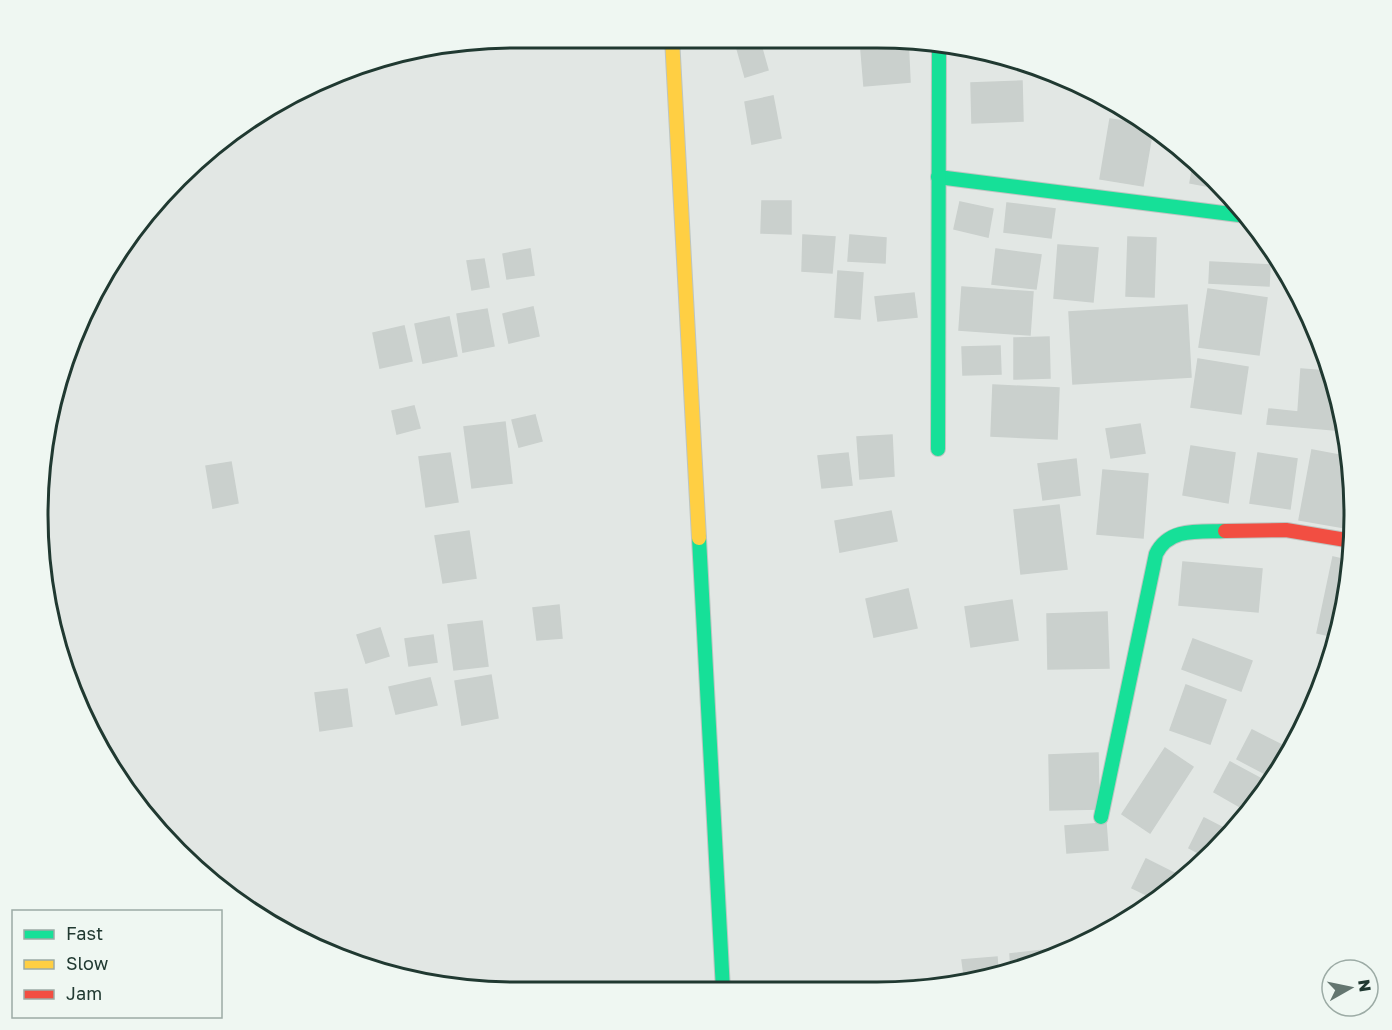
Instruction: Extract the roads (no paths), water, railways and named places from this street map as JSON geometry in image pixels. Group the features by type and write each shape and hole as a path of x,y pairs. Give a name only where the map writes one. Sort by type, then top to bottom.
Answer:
{"street":[{"path":"673,48 723,982"},
{"path":"938,449 939,52"},
{"path":"938,177 1234,214"},
{"path":"1101,817 1156,550 1167,537 1183,532 1286,530 1343,540"}]}
